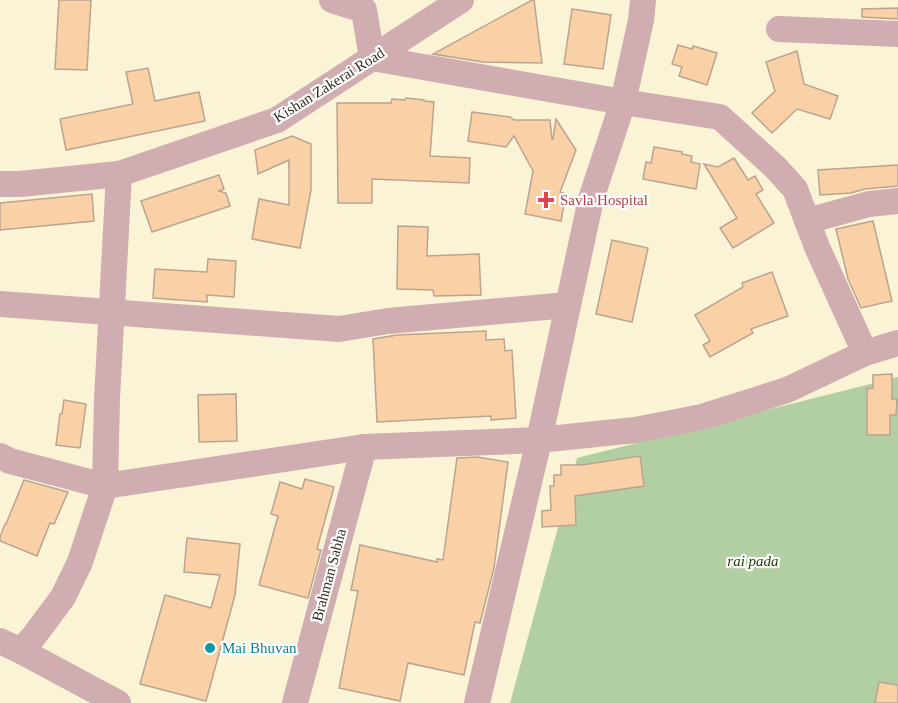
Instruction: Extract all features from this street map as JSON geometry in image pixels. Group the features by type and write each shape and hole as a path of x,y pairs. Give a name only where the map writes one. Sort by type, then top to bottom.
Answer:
{"street":[{"path":"332,0 364,5 372,58 720,117 775,166 795,189 817,247 865,353"},
{"name":"Kishan Zakerai Road","path":"0,184 119,174 277,120 461,0"},
{"path":"477,703 539,440 591,198 623,102 641,20 642,0"},
{"path":"779,29 898,34"},
{"path":"6,649 34,636 63,597 80,562 105,486 107,399 119,174"},
{"path":"807,221 869,204 898,201"},
{"path":"0,304 339,329 388,321 568,305"},
{"path":"0,456 10,461 105,486 364,447 539,440 635,430 702,417 787,390 865,353 898,343"},
{"name":"Brahman Sabha","path":"295,703 364,447"},
{"path":"6,649 118,703"}],"green space":[{"name":"rai pada","path":"898,377 898,703 510,703 577,458"}],"building":[{"path":"59,0 91,0 87,70 55,69"},
{"path":"534,0 542,63 483,62 433,54"},
{"path":"898,8 898,19 862,17 862,9"},
{"path":"572,9 611,15 603,69 564,64"},
{"path":"678,45 692,49 693,46 717,53 707,85 679,76 682,67 672,64"},
{"path":"797,51 804,84 838,96 830,119 797,109 772,133 752,113 775,91 766,62"},
{"path":"148,68 155,101 199,92 205,121 66,150 60,119 133,104 126,72"},
{"path":"406,98 434,102 430,156 470,158 469,183 372,179 372,203 338,203 337,103 391,103 392,99 405,100"},
{"path":"472,112 510,117 514,120 550,120 552,139 556,119 576,150 560,192 566,194 561,221 525,214 533,171 514,136 506,147 468,141"},
{"path":"292,136 311,144 311,190 300,248 252,239 259,199 289,205 289,160 258,174 255,150"},
{"path":"654,147 682,152 682,154 692,156 691,162 700,164 696,189 643,179 646,162 651,163"},
{"path":"734,158 748,180 755,176 763,190 756,194 774,223 733,248 720,228 737,218 704,164 718,167"},
{"path":"898,165 898,186 820,195 818,170"},
{"path":"219,175 224,189 219,191 226,193 230,206 152,232 141,201"},
{"path":"92,194 94,221 0,230 0,203"},
{"path":"873,221 892,301 861,308 848,279 836,229"},
{"path":"398,226 428,227 427,256 479,254 481,295 434,296 433,290 397,289"},
{"path":"612,240 648,248 632,322 596,314"},
{"path":"208,259 236,261 234,297 207,295 207,302 153,298 155,269 207,272"},
{"path":"772,272 788,316 751,329 753,333 710,357 703,345 710,341 695,315 743,287 742,283"},
{"path":"486,331 486,340 504,339 505,351 512,350 516,418 491,420 491,416 377,422 373,339 397,335"},
{"path":"892,374 892,399 897,399 896,415 890,415 890,435 867,435 867,389 873,388 873,375"},
{"path":"236,394 237,441 199,442 198,395"},
{"path":"64,400 86,404 80,448 56,445"},
{"path":"640,456 644,486 575,496 576,525 542,527 542,511 551,510 550,486 554,486 554,475 561,475 561,465 582,465"},
{"path":"477,457 508,462 494,568 480,623 475,622 464,675 408,663 400,701 339,688 358,591 351,590 360,545 437,562 437,559 443,560 457,458"},
{"path":"305,479 334,487 317,549 321,550 308,598 259,585 278,516 271,514 280,482 302,489"},
{"path":"24,480 68,492 54,524 50,523 37,556 0,541"},
{"path":"187,538 240,544 235,595 206,701 140,684 165,595 211,608 220,575 184,572"},
{"path":"879,682 898,685 898,703 875,703"}],"place":[{"name":"Savla Hospital","path":"546,200"},
{"name":"Mai Bhuvan","path":"210,648"}]}
